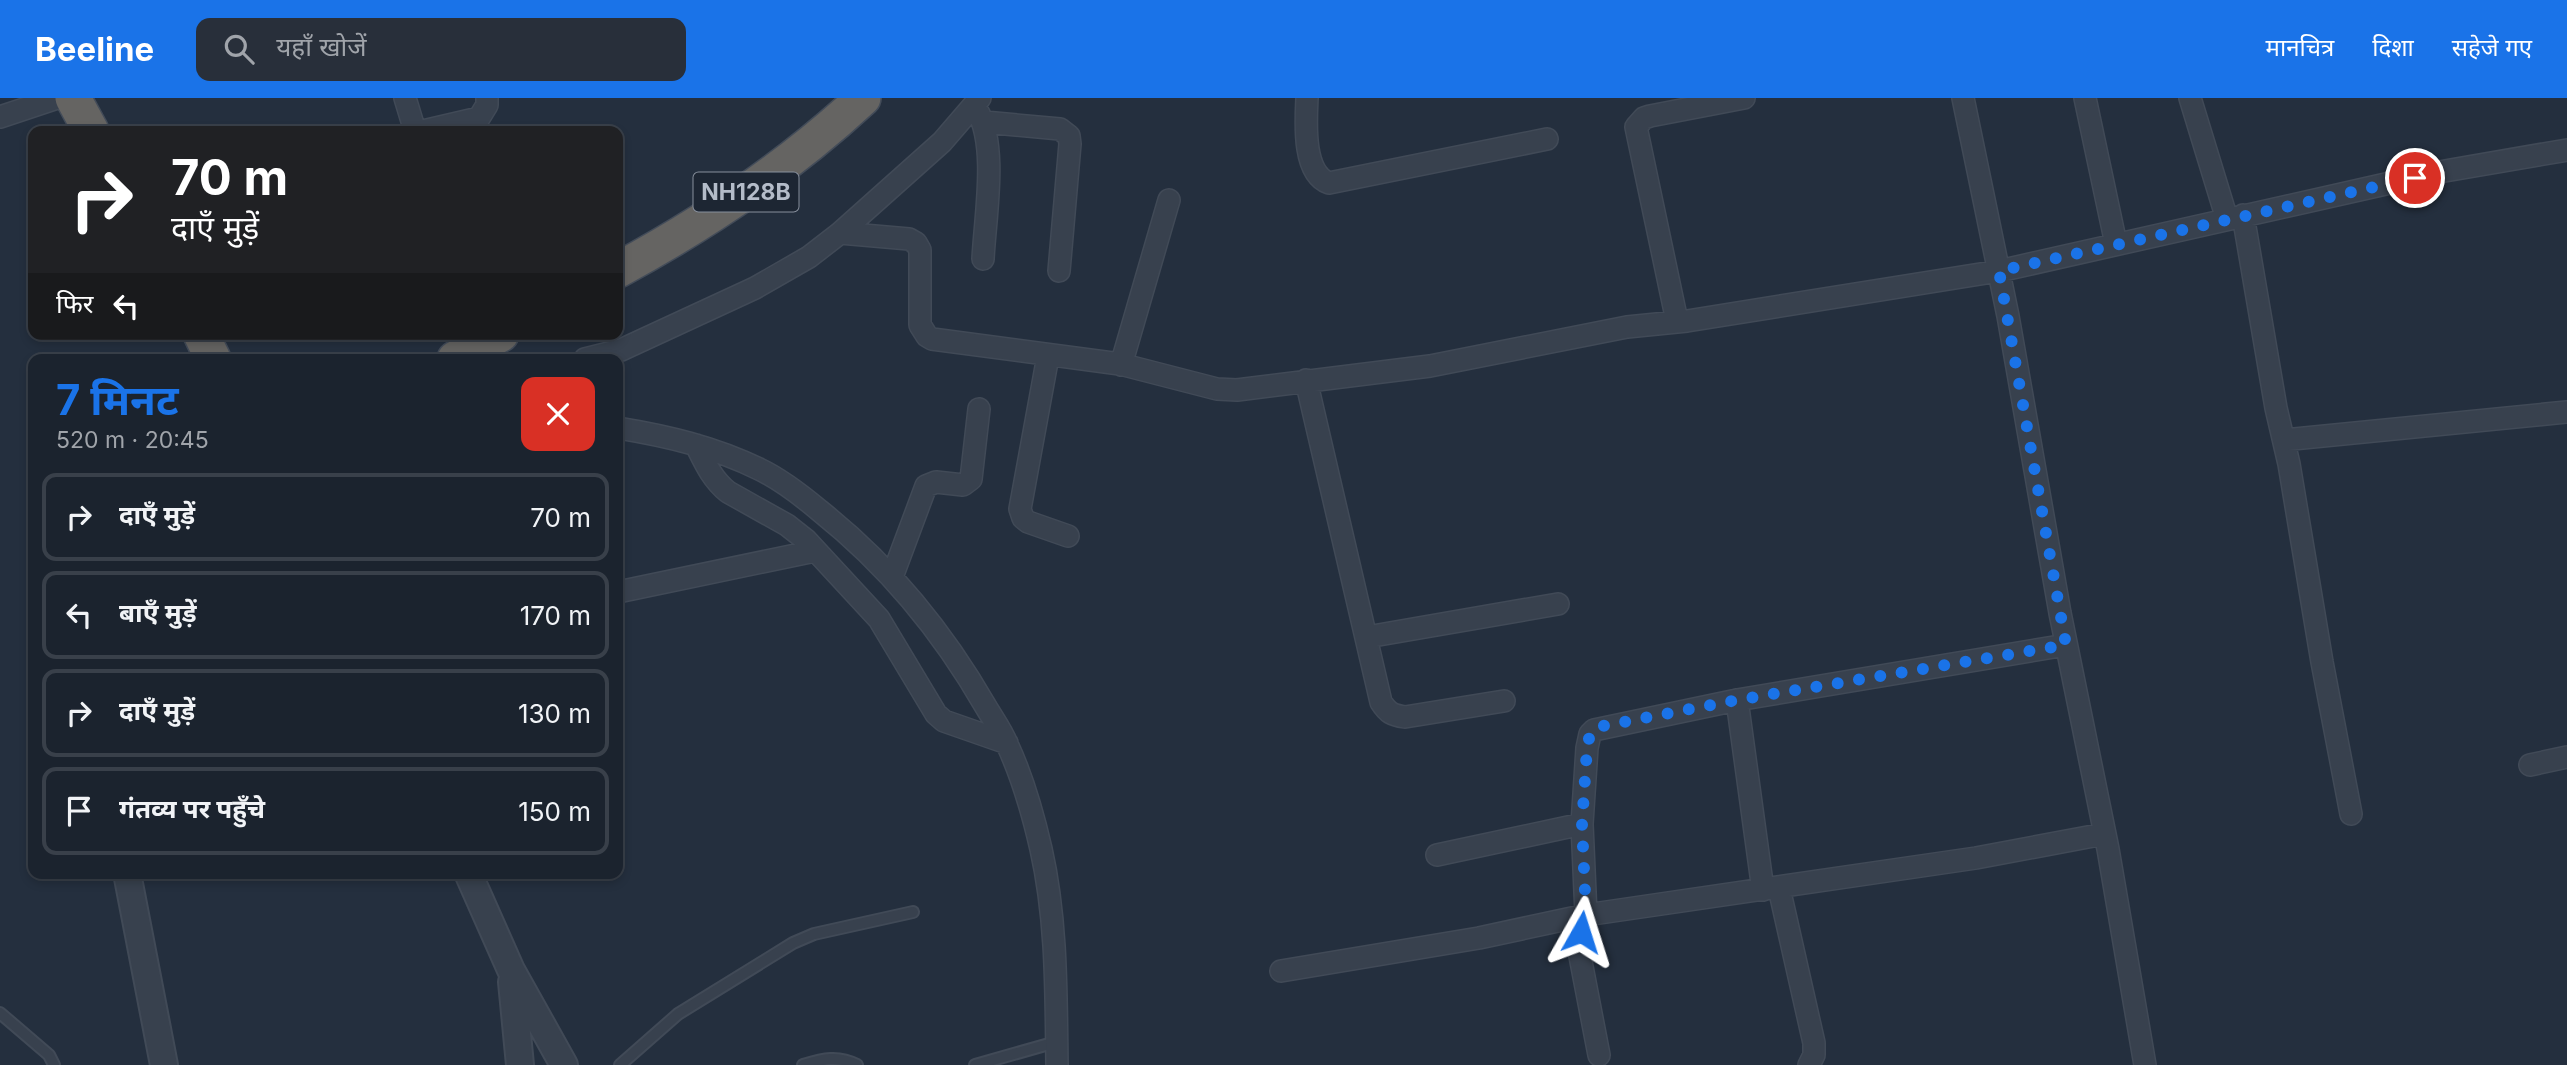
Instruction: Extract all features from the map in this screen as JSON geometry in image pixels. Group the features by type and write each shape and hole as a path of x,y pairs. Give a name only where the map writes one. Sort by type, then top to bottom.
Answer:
{"highway":[{"path":"73,98 88,126"},
{"name":"NH128B","path":"623,267 653,252 755,186 834,125 863,98"},
{"path":"464,354 490,340"}],"street":[{"path":"0,117 57,98"},
{"path":"405,98 413,126"},
{"path":"445,126 479,118 487,105 487,98"},
{"path":"1307,98 1305,138 1320,177 1329,183 1547,139"},
{"path":"1677,321 1636,127 1644,118 1650,116 1744,98"},
{"path":"1963,98 1999,271 2145,1065"},
{"path":"2085,98 2116,244"},
{"path":"2190,98 2235,217 2284,440 2351,814"},
{"path":"603,354 621,349 755,288 809,257 840,233 979,108"},
{"path":"979,108 989,148 983,259"},
{"path":"979,108 1060,129 1069,136 1059,271"},
{"path":"840,233 909,239 916,243 920,250 920,325 927,336 948,342 1121,365 1217,389 1253,389 1430,366 1627,327 1999,271 2440,172 2567,150"},
{"path":"1121,365 1169,200"},
{"path":"1048,356 1020,509 1023,518 1028,522 1068,536"},
{"path":"1306,380 1381,702 1392,715 1405,717 1504,701"},
{"path":"892,577 926,486 936,482 963,485 971,479 979,409"},
{"path":"2284,440 2567,412"},
{"path":"623,429 696,445 736,459 790,487 851,535 892,577 938,633 976,689 1007,743 1041,850 1052,913 1057,1065"},
{"path":"696,445 718,484 798,532 879,620 936,714 955,727 1007,743"},
{"path":"623,591 815,551"},
{"path":"1367,637 1558,604"},
{"path":"1599,1055 1579,959 1586,915 1582,824 1587,748 1590,734 1594,730 1737,700 2066,645"},
{"path":"1737,700 1771,889 1814,1043 1814,1055 1809,1065"},
{"path":"2529,765 2567,757"},
{"path":"1437,855 1582,824"},
{"path":"1281,971 1479,938 1586,915 1976,858 2104,834"},
{"path":"128,879 164,1065"},
{"path":"471,879 511,970 564,1065"},
{"path":"511,970 520,1065"}],"lane":[{"path":"620,1065 678,1014 793,943 814,934 913,912"},
{"path":"0,1013 49,1055 54,1065"},
{"path":"975,1065 1056,1042"},
{"path":"803,1065 830,1058 857,1065"}],"route":[{"path":"1581,932 1586,915 1582,824 1587,748 1590,734 1598,727 1737,700 2066,645 1999,271 2415,178"}]}
